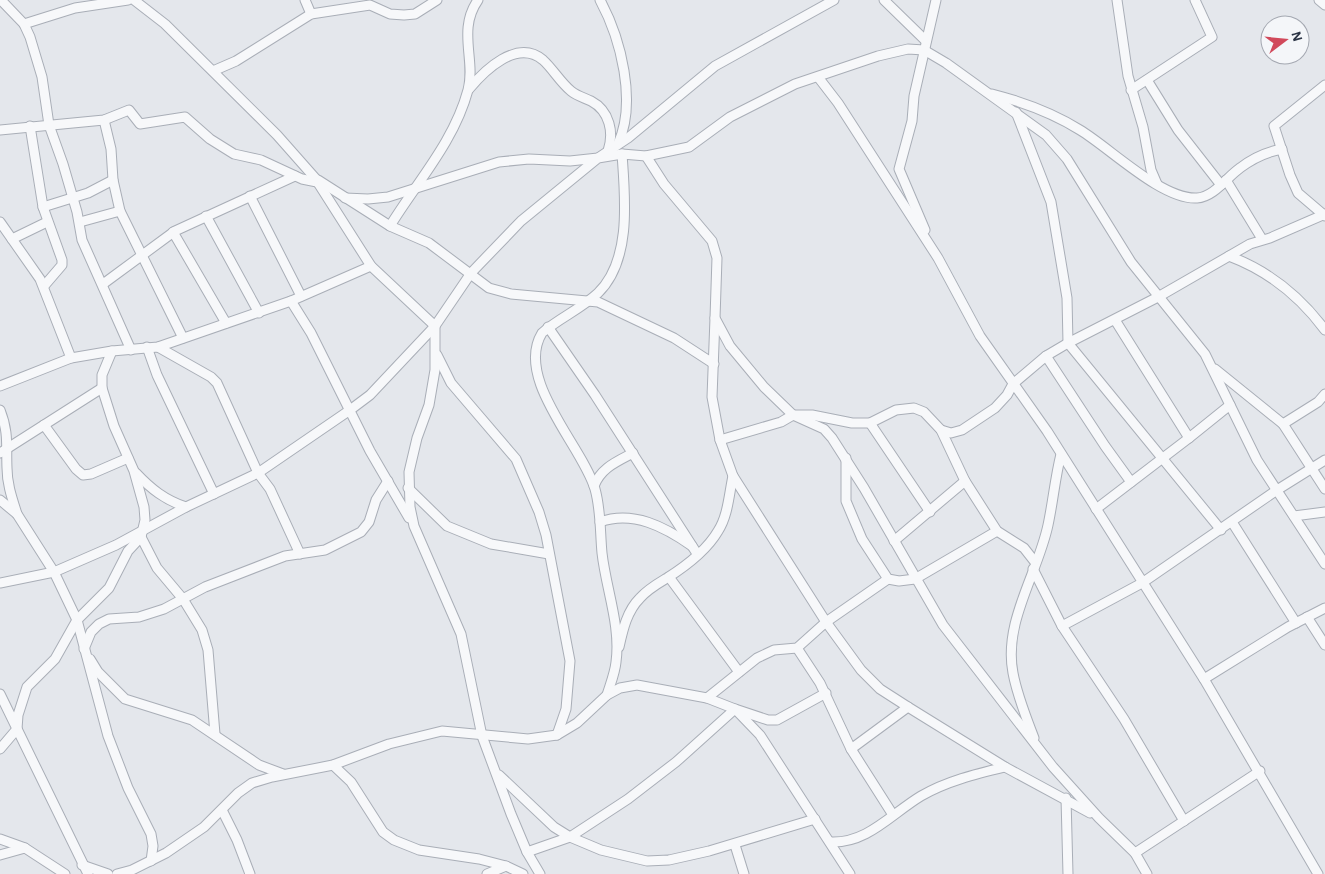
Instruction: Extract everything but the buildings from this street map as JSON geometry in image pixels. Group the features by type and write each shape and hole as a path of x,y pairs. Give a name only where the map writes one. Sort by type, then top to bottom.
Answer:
{"street":[{"path":"1,0 24,24 42,77 49,125 73,198 84,245 103,284 130,350"},
{"path":"24,24 75,8 128,0"},
{"path":"134,0 165,24 277,135 316,180 371,266 435,326 431,395 417,438 408,488 414,526"},
{"path":"305,0 310,14"},
{"path":"213,71 236,62 310,14 370,5 390,14 415,14 437,0"},
{"path":"469,89 466,41 470,16 478,0"},
{"path":"600,0 610,22 625,83 627,117 625,129 618,145"},
{"path":"0,583 54,572 90,558 141,534 186,507 258,474 350,410 370,395 435,326 471,273 521,221 715,66 834,0"},
{"path":"884,0 925,45 1046,135 1067,159 1111,231 1158,298 1198,344 1213,367 1257,460 1325,564"},
{"path":"936,0 914,96 912,121 898,169 938,258 980,336 1096,509 1204,679 1260,771 1318,874"},
{"path":"1118,0 1131,90 1142,126 1151,170 1157,184"},
{"path":"1131,90 1212,37 1195,0"},
{"path":"1319,0 1325,5"},
{"path":"345,198 368,199 388,196 499,162 529,159 570,161 622,154 646,156 689,147 730,117 795,84 878,56 925,45"},
{"path":"390,226 442,150 469,89 491,64 497,61 519,54 532,54 542,58 571,91 591,101 600,109 612,130 608,151"},
{"path":"818,77 838,103 938,258"},
{"path":"1147,80 1178,130 1223,182 1262,239"},
{"path":"941,430 951,433 970,425 995,408 1007,395 1013,384 1046,356 1068,343 1158,298 1262,239 1325,215 1298,193 1274,126 1276,122 1325,84"},
{"path":"986,92 1043,110 1080,129 1142,175 1157,184 1185,196 1205,197 1242,166 1261,155 1282,149"},
{"path":"0,130 104,120 129,110 140,124 185,117 210,139 234,154 261,160 295,176 316,180 390,226 428,243 489,288 500,292 588,300 608,306 674,338 714,364"},
{"path":"1016,112 1051,202 1067,298 1068,343 1221,530"},
{"path":"104,120 111,149 113,180 120,211 183,338"},
{"path":"30,126 43,207 62,260 62,264 44,286"},
{"path":"616,663 614,622 602,554 600,522 594,486 546,399 537,370 537,342 548,327 588,300 606,283 612,271 624,228 626,203 622,154"},
{"path":"646,156 664,184 712,241 717,258 712,397 720,440 733,476 826,622 861,670 880,689 1005,767 1066,798 1100,818"},
{"path":"103,284 174,232 295,176"},
{"path":"43,207 88,193 113,180"},
{"path":"250,196 302,296"},
{"path":"80,222 120,211"},
{"path":"206,216 259,313"},
{"path":"0,222 44,286 71,358"},
{"path":"12,239 47,222"},
{"path":"174,232 226,323"},
{"path":"1229,256 1246,262 1293,292 1325,330"},
{"path":"158,348 291,301 371,266"},
{"path":"291,301 312,333 350,410 414,526 461,634 482,736 527,852 540,874"},
{"path":"715,318 730,346 745,365 793,415 824,429 846,458 942,625 1053,767 1135,853 1147,874"},
{"path":"1115,320 1189,438"},
{"path":"548,327 699,551"},
{"path":"147,347 157,375 214,494"},
{"path":"1,385 71,358 147,347 158,348 214,379 258,474 270,489 300,554"},
{"path":"435,350 451,383 516,459 539,512 570,661 566,709 556,735"},
{"path":"0,749 17,729 18,714 27,687 55,659 77,620 109,588 128,551 141,534 145,520 144,508 134,471 114,426 102,388 102,375 112,351"},
{"path":"1046,356 1131,482"},
{"path":"1213,367 1282,424 1325,490"},
{"path":"4,450 102,388"},
{"path":"1282,424 1318,402 1325,394"},
{"path":"1096,509 1230,405"},
{"path":"720,440 780,422 793,415 812,415 852,423 870,423 896,410 914,408 924,412 941,430 965,481 997,531 1024,548 1034,565 1062,626 1124,719 1184,821"},
{"path":"0,410 6,424 4,450 9,487 18,514 54,572 77,620 108,736 128,788 151,834 153,846 151,860"},
{"path":"870,423 930,512"},
{"path":"44,425 76,469 83,474 91,474 128,458"},
{"path":"594,486 599,474 606,468 633,453"},
{"path":"1036,745 1012,672 1012,651 1014,632 1048,525 1053,484 1060,454"},
{"path":"846,458 846,501 862,539 888,579"},
{"path":"1062,626 1142,583 1277,490 1325,460"},
{"path":"134,471 152,490 171,502 186,507"},
{"path":"607,696 628,615 639,598 699,551 718,531 724,518 733,476"},
{"path":"84,648 91,632 99,624 109,620 139,617 164,609 205,587 285,556 325,550 361,532 369,522 376,500 388,481"},
{"path":"894,541 965,481"},
{"path":"408,488 428,510 447,526 491,544 549,554"},
{"path":"0,500 18,514"},
{"path":"1294,516 1325,512"},
{"path":"600,522 623,518 653,523 699,551"},
{"path":"1232,522 1296,623"},
{"path":"707,698 765,653 797,648 826,622 888,579 899,581 915,579 997,531"},
{"path":"141,534 158,568 183,599 202,630 208,650 215,734"},
{"path":"668,577 739,672"},
{"path":"1204,679 1296,623 1325,608"},
{"path":"1307,617 1325,645"},
{"path":"84,648 98,672 126,699 173,713 215,734 259,765 286,775"},
{"path":"797,648 826,693 851,749 893,815"},
{"path":"117,874 166,853 204,827 238,793 252,783 333,765 389,744 442,731 528,739 556,735 576,723 607,696 620,688 636,686 707,698 768,720 777,720 826,693"},
{"path":"0,694 88,874"},
{"path":"851,749 908,707"},
{"path":"735,708 760,735 850,874"},
{"path":"527,852 570,837 628,799 669,767 735,708"},
{"path":"333,765 351,782 383,832 394,840 420,850 479,859 506,866 522,874"},
{"path":"830,842 845,843 858,839 922,796 951,782 1005,767"},
{"path":"1135,853 1260,771"},
{"path":"497,774 554,827 570,837 601,850 647,861 669,860 735,844 815,819"},
{"path":"1066,798 1068,874"},
{"path":"222,810 237,840 250,874"},
{"path":"0,839 25,848 65,874"},
{"path":"735,844 744,874"},
{"path":"0,855 25,848"},
{"path":"82,864 108,874"},
{"path":"487,874 506,866"}]}
